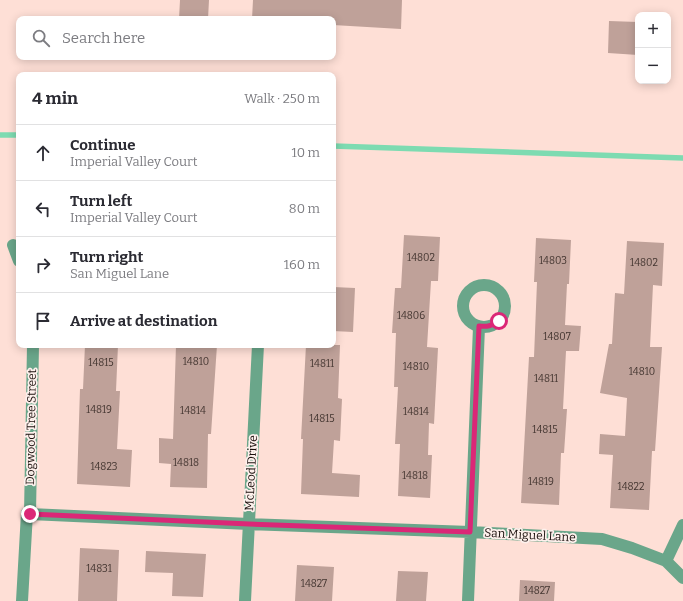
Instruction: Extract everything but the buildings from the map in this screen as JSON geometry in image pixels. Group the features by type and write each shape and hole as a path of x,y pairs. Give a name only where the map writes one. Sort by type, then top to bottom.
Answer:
{"street":[{"path":"13,245 16,253"},
{"path":"468,601 479,326"},
{"name":"Dogwood Tree Street","path":"22,601 27,514 30,514 32,348"},
{"name":"McLeod Drive","path":"245,601 258,348"},
{"name":"San Miguel Lane","path":"30,514 602,538 666,561 683,578"},
{"path":"666,561 683,525"}],"waterway":[{"path":"0,135 16,135"},
{"path":"336,146 683,158"}],"route":[{"path":"30,514 470,532 479,326 486,327 499,321"}]}
